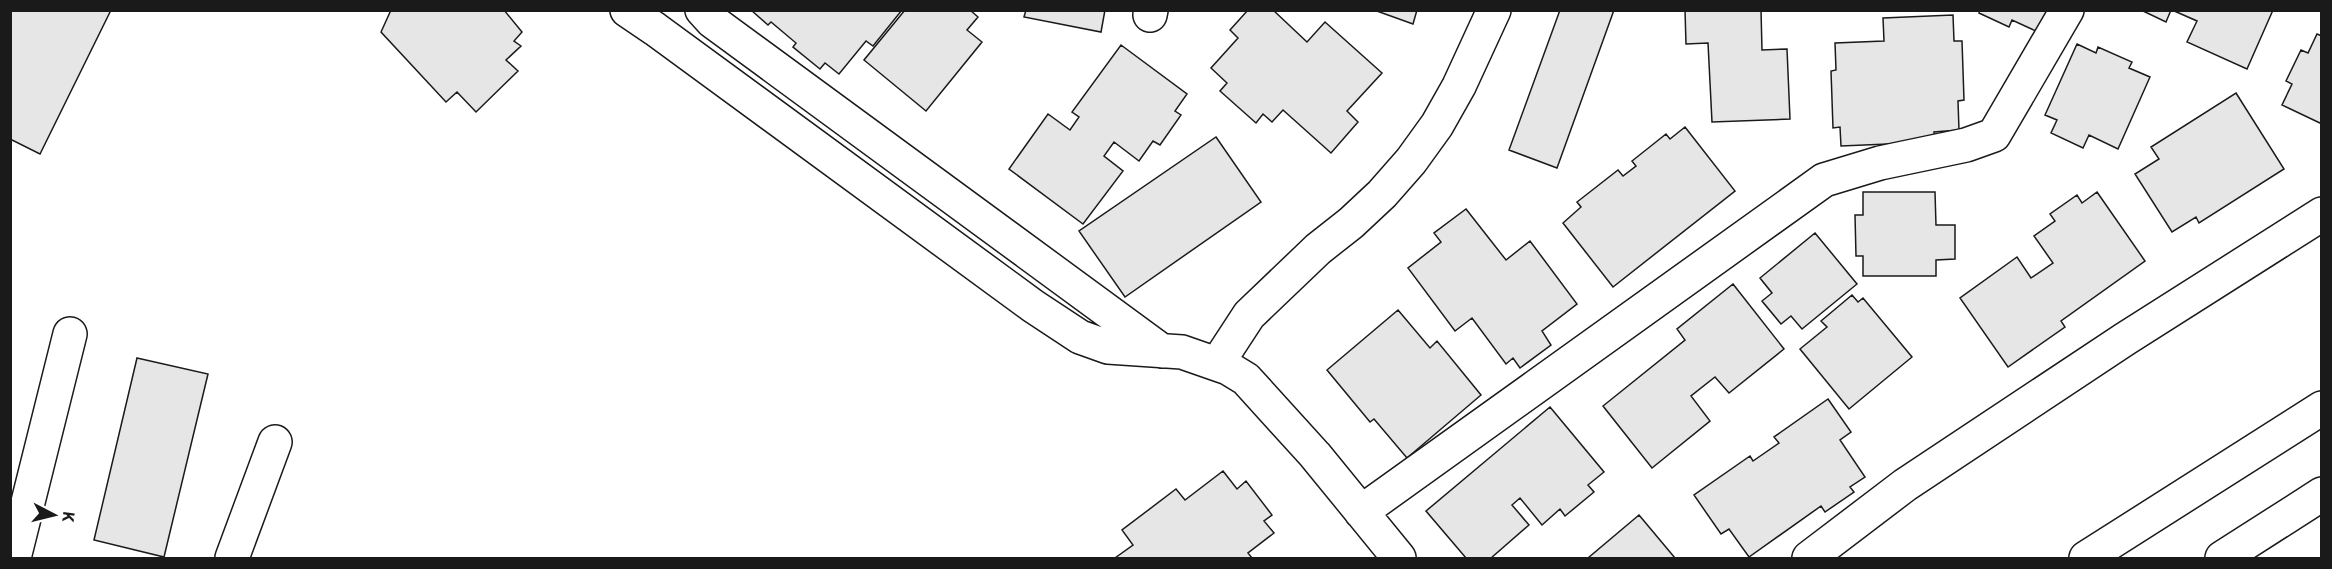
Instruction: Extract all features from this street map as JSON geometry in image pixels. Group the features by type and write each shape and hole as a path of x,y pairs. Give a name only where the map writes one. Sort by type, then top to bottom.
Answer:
{"street":[{"path":"627,10 1033,306 1080,337 1108,346 1182,352 1216,364 1246,379 1315,455 1399,558"},
{"path":"702,10 731,35 1162,351"},
{"path":"1216,364 1249,315 1318,249 1382,194 1411,161 1437,125 1459,86 1494,10"},
{"path":"1361,512 1824,180 1880,163 1966,145 1994,135 2067,10"},
{"path":"1809,558 1905,485 2125,339 2322,214"},
{"path":"14,558 70,333"},
{"path":"2086,558 2322,408"},
{"path":"232,558 275,442"},
{"path":"2222,558 2322,494"}],"building":[{"path":"10,10 111,10 40,154 10,139"},
{"path":"391,10 504,10 522,32 514,41 521,46 506,60 518,71 476,112 457,92 446,102 381,32"},
{"path":"751,10 902,10 873,46 866,41 839,74 825,63 820,69 793,47 796,43 771,22 768,25"},
{"path":"905,10 970,10 978,17 967,30 982,42 926,111 864,60"},
{"path":"1026,10 1105,10 1101,32 1024,17"},
{"path":"1248,10 1273,10 1307,42 1325,22 1382,73 1347,111 1358,122 1331,153 1283,110 1272,122 1263,114 1256,123 1220,91 1227,83 1211,68 1238,38 1230,30"},
{"path":"1374,10 1417,10 1413,24"},
{"path":"1560,10 1614,10 1557,168 1509,150"},
{"path":"1685,10 1761,10 1762,50 1787,49 1790,119 1712,122 1708,43 1686,44"},
{"path":"1980,10 2047,10 2038,32 2012,20 2009,27 1979,13"},
{"path":"2141,10 2171,10 2166,22"},
{"path":"2172,10 2273,10 2247,69 2187,42 2197,21"},
{"path":"1953,15 1954,41 1962,41 1964,100 1958,101 1959,130 1934,132 1935,142 1841,146 1840,127 1833,128 1831,71 1836,70 1835,43 1884,41 1883,18"},
{"path":"2317,34 2322,36 2322,124 2282,105 2292,84 2286,81 2301,50 2308,53"},
{"path":"2077,44 2096,53 2098,47 2132,62 2129,68 2150,77 2118,149 2089,135 2083,148 2051,133 2057,120 2045,115"},
{"path":"1121,45 1187,94 1175,111 1181,115 1160,145 1153,141 1139,161 1114,142 1104,156 1123,171 1083,224 1009,169 1048,114 1070,130 1079,117 1072,112"},
{"path":"2236,93 2284,169 2199,223 2196,217 2172,232 2135,174 2159,159 2151,147"},
{"path":"1685,127 1735,191 1613,287 1563,223 1581,207 1577,202 1618,170 1623,176 1636,166 1632,161 1666,134 1670,139"},
{"path":"1216,137 1261,202 1125,297 1079,231"},
{"path":"1863,192 1935,192 1936,225 1955,225 1955,259 1936,260 1936,276 1863,276 1863,256 1856,256 1855,215 1863,215"},
{"path":"2097,192 2145,261 2061,321 2065,327 2008,367 1960,298 2017,257 2031,278 2053,263 2034,236 2055,221 2050,214 2077,195 2082,203"},
{"path":"1466,209 1506,260 1530,241 1577,304 1542,331 1551,345 1520,368 1513,358 1506,364 1472,318 1455,331 1408,268 1441,242 1434,233"},
{"path":"1815,233 1857,284 1802,329 1791,316 1781,324 1762,301 1772,293 1760,278"},
{"path":"1733,284 1784,349 1729,393 1715,377 1691,396 1710,421 1652,468 1603,406 1685,340 1677,329"},
{"path":"1852,295 1858,302 1863,298 1912,357 1849,409 1800,349 1827,327 1821,321"},
{"path":"1398,310 1430,348 1437,341 1481,395 1407,458 1374,419 1370,422 1327,370"},
{"path":"137,358 208,374 164,557 94,540"},
{"path":"1828,399 1851,432 1840,440 1865,477 1850,487 1854,492 1825,512 1821,506 1749,557 1729,529 1721,534 1694,495 1750,456 1753,461 1779,443 1774,437"},
{"path":"1550,407 1604,472 1588,485 1594,492 1565,516 1560,509 1542,525 1520,498 1512,505 1529,525 1491,558 1466,558 1426,511"},
{"path":"1223,471 1237,489 1246,481 1272,515 1264,521 1274,533 1248,553 1252,558 1115,558 1133,545 1122,530 1176,489 1185,500"},
{"path":"1639,515 1675,558 1588,558"}]}
